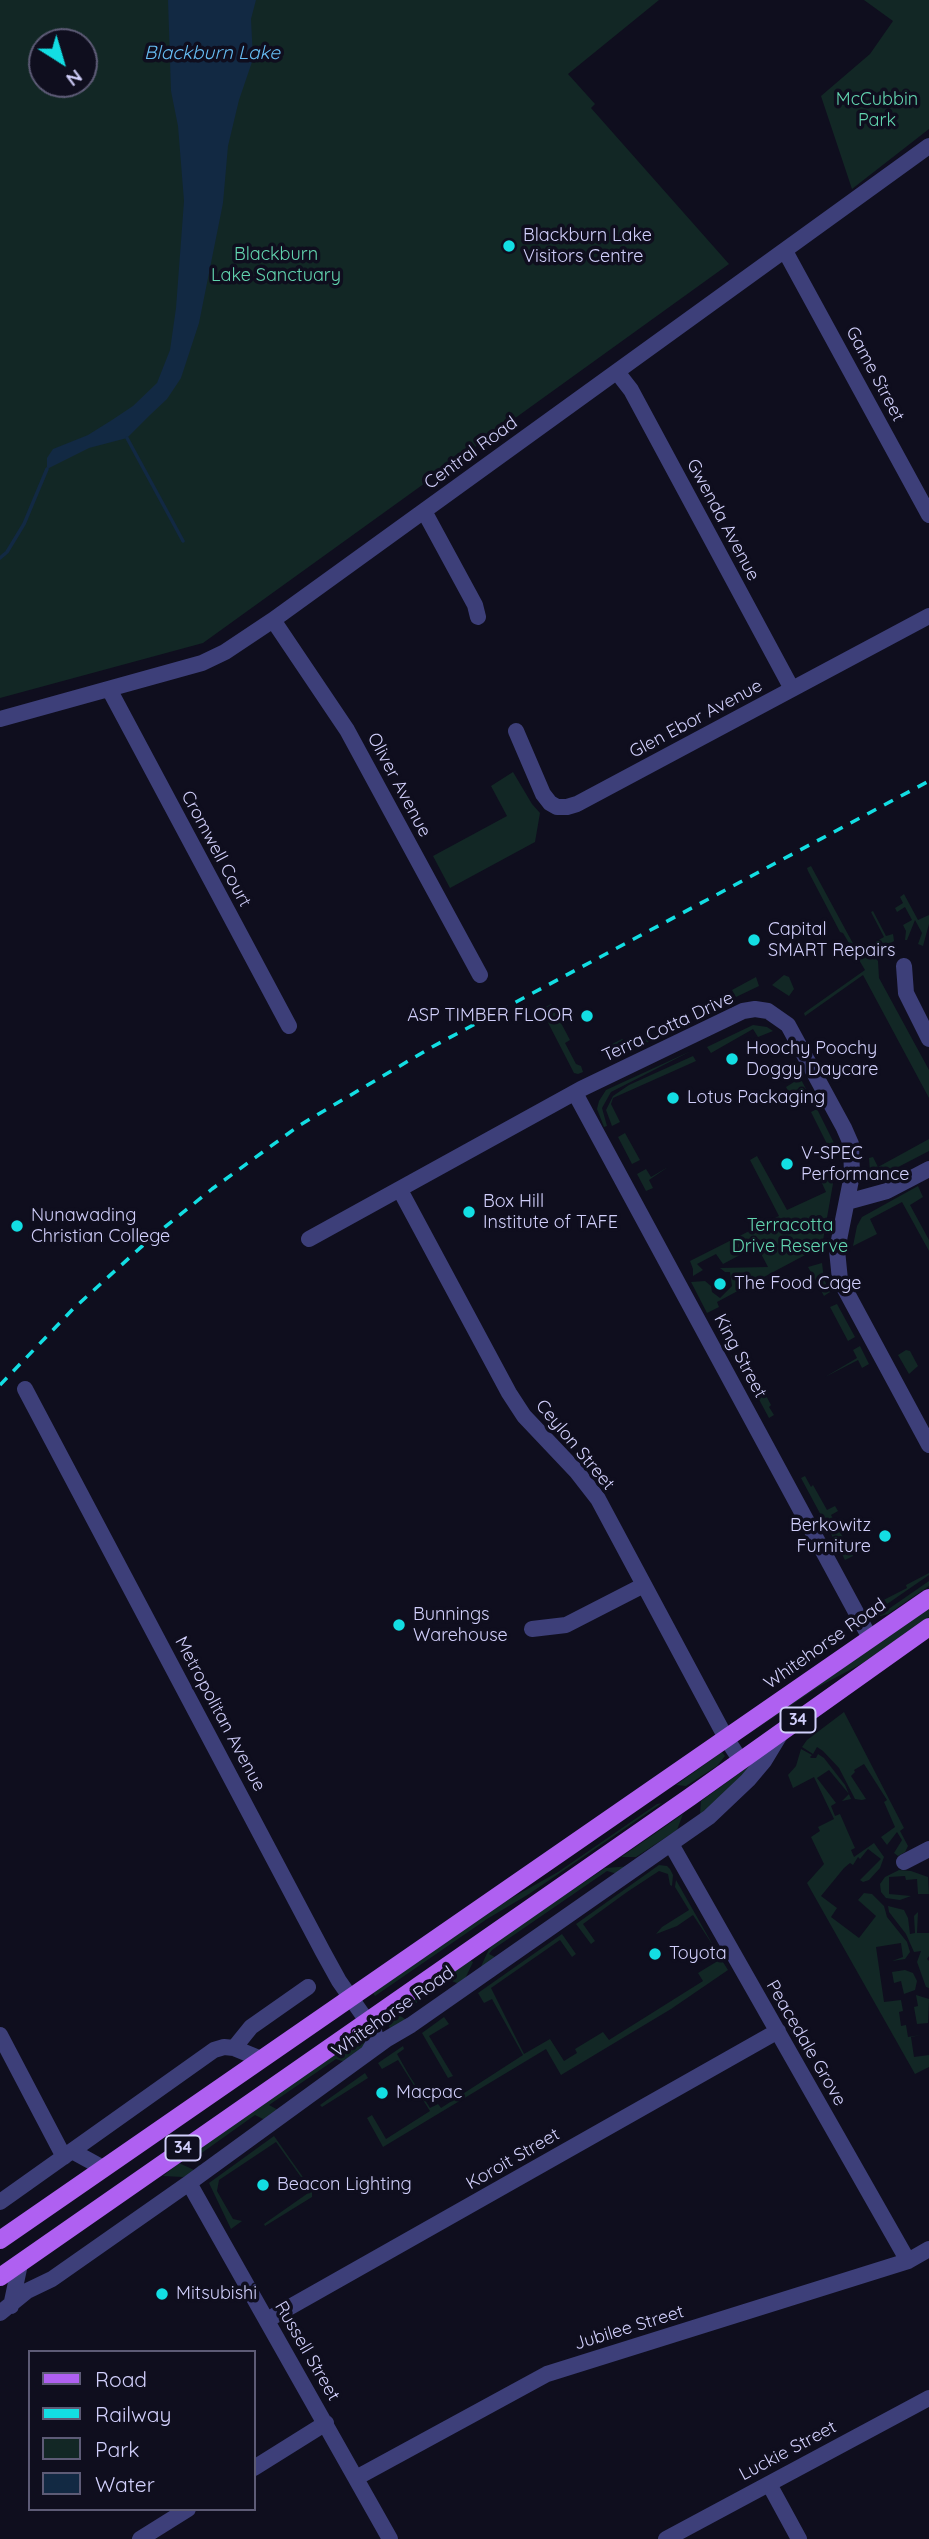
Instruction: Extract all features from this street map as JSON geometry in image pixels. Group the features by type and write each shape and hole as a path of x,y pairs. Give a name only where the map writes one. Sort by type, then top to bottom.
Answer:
{"main road":[{"name":"Whitehorse Road","path":"0,2240 929,1598"},
{"name":"Whitehorse Road","path":"0,2277 690,1797 929,1627"},
{"path":"659,1786 690,1797"}],"street":[{"name":"Central Road","path":"0,719 202,663 225,652 929,146"},
{"name":"Game Street","path":"785,251 929,515"},
{"name":"Gwenda Avenue","path":"617,372 631,390 792,689"},
{"path":"424,511 475,605 478,617"},
{"name":"Glen Ebor Avenue","path":"516,732 543,794 550,803 557,807 577,804 929,615"},
{"name":"Oliver Avenue","path":"272,620 347,730 480,975"},
{"name":"Cromwell Court","path":"109,689 289,1026"},
{"path":"904,966 906,993 929,1039"},
{"name":"Terra Cotta Drive","path":"309,1239 575,1093 743,1011 768,1011 788,1025 850,1144 853,1160 837,1250 840,1280 929,1445"},
{"name":"King Street","path":"575,1093 870,1639"},
{"path":"847,1202 887,1191 929,1169"},
{"name":"Ceylon Street","path":"400,1190 509,1393 524,1416 577,1472 598,1499 726,1738 741,1761"},
{"name":"Metropolitan Avenue","path":"25,1389 323,1952 367,2020"},
{"path":"532,1629 566,1625 644,1585"},
{"name":"Whitehorse Road","path":"5,2310 27,2291 52,2278 189,2183 368,2054 709,1816 748,1780 764,1761 781,1733"},
{"name":"Peacedale Grove","path":"671,1844 908,2260"},
{"path":"904,1861 929,1849"},
{"path":"234,2048 251,2027 308,1987"},
{"path":"367,2020 376,2039 368,2054"},
{"name":"Koroit Street","path":"267,2320 778,2031"},
{"path":"0,2035 68,2154 103,2168"},
{"path":"0,2202 214,2050 224,2046 261,2059"},
{"name":"Russell Street","path":"189,2183 390,2539"},
{"name":"Jubilee Street","path":"356,2478 547,2374 908,2260 929,2249"},
{"name":"Whitehorse Road","path":"5,2310 20,2264"},
{"name":"Luckie Street","path":"666,2539 929,2398"},
{"path":"256,2467 326,2423"},
{"path":"769,2484 799,2539"},
{"path":"140,2539 185,2511"}],"green space":[{"name":"Blackburn Lake Sanctuary","path":"0,0 659,0 568,74 595,104 591,108 729,264 203,643 0,698"},
{"name":"McCubbin Park","path":"864,0 929,0 929,129 852,189 821,96 870,54 893,21"},
{"path":"513,772 540,813 535,842 450,888 433,856 507,816 491,786"},
{"path":"811,866 856,949 867,949 878,961 879,978 929,1070 929,1098 863,975 805,1016 804,1013 865,970 840,932 808,871 807,868"},
{"path":"904,894 918,920 929,915 923,946 918,944 922,933 915,920 905,940 906,931 903,925 912,920 905,907 897,912 895,908 903,903 900,897"},
{"path":"873,911 886,936 893,934 894,941 882,949 875,942 884,937 871,912"},
{"path":"784,975 789,977 794,989 789,996 772,985"},
{"path":"756,977 759,986 736,997 732,990"},
{"path":"726,994 728,1000 702,1014 699,1008"},
{"path":"551,1004 570,1040 565,1043 583,1072 574,1073 542,1011"},
{"path":"687,1014 691,1020 681,1026 646,1043 643,1039 681,1023 679,1018"},
{"path":"753,1025 767,1027 773,1031 758,1037 753,1029 711,1053 707,1047"},
{"path":"622,1039 633,1048 615,1056 610,1045"},
{"path":"691,1051 611,1092 602,1108 607,1126 604,1127 597,1109 606,1090"},
{"path":"693,1056 696,1061 613,1098 611,1104 620,1122 612,1126 606,1110 613,1096 629,1085"},
{"path":"794,1066 806,1089 791,1097 786,1087 794,1082 788,1070"},
{"path":"817,1109 835,1145 829,1148 811,1112"},
{"path":"625,1133 640,1160 632,1164 618,1137"},
{"path":"929,1139 929,1151 877,1178 871,1178 873,1174 870,1171 869,1158 873,1157 878,1167"},
{"name":"Terracotta Drive Reserve","path":"757,1156 787,1210 826,1192 821,1181 834,1178 822,1246 717,1302 719,1307 707,1313 691,1282 705,1281 720,1298 732,1286 730,1272 720,1268 768,1267 757,1246 723,1264 716,1254 697,1264 703,1270 693,1276 690,1261 779,1216 750,1160"},
{"path":"668,1167 649,1180 653,1188 646,1191 637,1174 646,1169 651,1177"},
{"path":"918,1186 923,1197 910,1205 929,1240 929,1251 902,1202 870,1219 877,1234 853,1246 857,1226 862,1217"},
{"path":"822,1263 824,1279 830,1292 824,1296 808,1267"},
{"path":"837,1304 855,1337 848,1341 830,1307"},
{"path":"860,1346 869,1364 862,1368 858,1360 825,1377 857,1358 853,1350"},
{"path":"742,1350 771,1405 769,1407 774,1415 769,1418 741,1366 731,1356"},
{"path":"906,1350 910,1351 918,1366 909,1374 898,1355"},
{"path":"805,1476 827,1510 835,1506 838,1511 831,1515 853,1556 845,1560 801,1478"},
{"path":"929,1573 877,1611 868,1608 907,1588 906,1585"},
{"path":"929,1581 929,1586 888,1614 877,1617"},
{"path":"929,1607 929,1617 863,1663 818,1687 742,1739"},
{"path":"844,1712 904,1828 900,1831 908,1846 905,1852 898,1856 894,1853 902,1840 897,1832 887,1845 881,1837 895,1827 884,1802 887,1800 864,1764 854,1770 851,1776 866,1799 855,1799 839,1768 823,1751 817,1747 813,1754 802,1747 807,1740"},
{"path":"801,1749 812,1755 811,1758 816,1758 818,1754 824,1758 845,1785 849,1794 829,1770 817,1778 836,1803 831,1806 835,1816 840,1814 855,1848 851,1850 854,1857 874,1843 884,1857 880,1868 869,1880 863,1882 860,1880 881,1859 868,1849 853,1865 850,1863 844,1868 821,1896 837,1908 831,1917 859,1938 876,1916 858,1900 864,1893 872,1894 884,1906 887,1917 907,1942 910,1952 905,1959 892,1961 903,1957 901,1943 876,1947 884,2002 901,2000 901,2026 906,2025 908,2037 921,2035 911,2037 914,2057 929,2055 929,2067 915,2074 807,1883 824,1864 811,1837 820,1831 818,1827 834,1819 814,1777 793,1788 788,1775 796,1766"},
{"path":"722,1752 725,1756 717,1766 686,1786 676,1785"},
{"path":"763,1756 722,1798 700,1814 701,1801"},
{"path":"662,1803 375,1996 373,1993 508,1900 558,1872"},
{"path":"683,1814 677,1830 636,1857 621,1857"},
{"path":"659,1865 670,1869 673,1875 672,1886 668,1874 659,1871 627,1892 583,1924 595,1941 591,1944 576,1924"},
{"path":"632,1866 621,1875 607,1871 492,1950 489,1954 499,1959 478,1973 494,1943 605,1868"},
{"path":"899,1870 928,1877 929,1894 918,1894 917,1879 906,1880 905,1876 889,1877 889,1894 911,1896 900,1900 886,1898 881,1892 880,1884 885,1877"},
{"path":"676,1880 714,1947 693,1915 677,1926 656,1934 662,1927 689,1910 675,1887"},
{"path":"888,1906 904,1910 910,1934 915,1933 914,1916 918,1912 917,1933 929,1933 929,1988 926,1987 917,1962 921,1951 914,1952"},
{"path":"562,1934 576,1954 572,1957 560,1940 491,1988 524,2054 550,2039 564,2061 577,2053 575,2049 603,2032 609,2040 703,1981 698,1973 721,1959 728,1970 671,2009 561,2075 546,2049 383,2147 367,2118 372,2115 386,2139 430,2111 398,2060 382,2069 378,2063 403,2046 404,2049 397,2054 409,2075 430,2108 438,2104 441,2108 523,2055 492,1999 484,2003 478,1993"},
{"path":"470,1960 473,1962 462,1985 449,1980 399,2015 408,2021 390,2030 387,2018"},
{"path":"905,1970 913,1973 917,1981 915,1990 904,1994 901,1981 894,1983 892,1972"},
{"path":"916,1995 929,1999 928,2023 917,2024 914,2007 918,2006"},
{"path":"444,2017 449,2024 429,2036 453,2076 448,2078 422,2033"},
{"path":"362,2035 367,2041 348,2063 336,2059 269,2105 278,2110 265,2120 255,2115 196,2157 193,2153"},
{"path":"365,2073 368,2078 322,2107 320,2105"},
{"path":"274,2136 312,2190 312,2197 265,2226 264,2224 311,2191 276,2142 219,2180 217,2191 233,2219 242,2221 231,2229 209,2183"},
{"path":"179,2163 194,2170 201,2166 188,2176 163,2176"}],"water":[{"name":"Blackburn Lake","path":"168,0 256,0 251,19 253,59 239,100 228,146 223,203 199,323 181,378 167,399 127,438 89,448 47,469 47,458 53,449 88,435 112,420 133,406 157,383 170,350 184,201 178,126 171,91"}],"waterway":[{"path":"127,438 183,541"},
{"path":"0,558 7,552 24,524 47,469"}],"railway":[{"path":"0,1385 73,1309 150,1239 212,1189 300,1125 432,1047 929,781"}],"place":[{"name":"Blackburn Lake Visitors Centre","path":"509,246"},
{"name":"Capital SMART Repairs","path":"754,940"},
{"name":"ASP TIMBER FLOOR","path":"587,1016"},
{"name":"Hoochy Poochy Doggy Daycare","path":"732,1059"},
{"name":"Lotus Packaging","path":"673,1098"},
{"name":"V-SPEC Performance","path":"787,1164"},
{"name":"Box Hill Institute of TAFE","path":"469,1212"},
{"name":"Nunawading Christian College","path":"17,1226"},
{"name":"The Food Cage","path":"720,1284"},
{"name":"Berkowitz Furniture","path":"885,1536"},
{"name":"Bunnings Warehouse","path":"399,1625"},
{"name":"Toyota","path":"655,1954"},
{"name":"Macpac","path":"382,2093"},
{"name":"Beacon Lighting","path":"263,2185"},
{"name":"Mitsubishi","path":"162,2294"}]}
